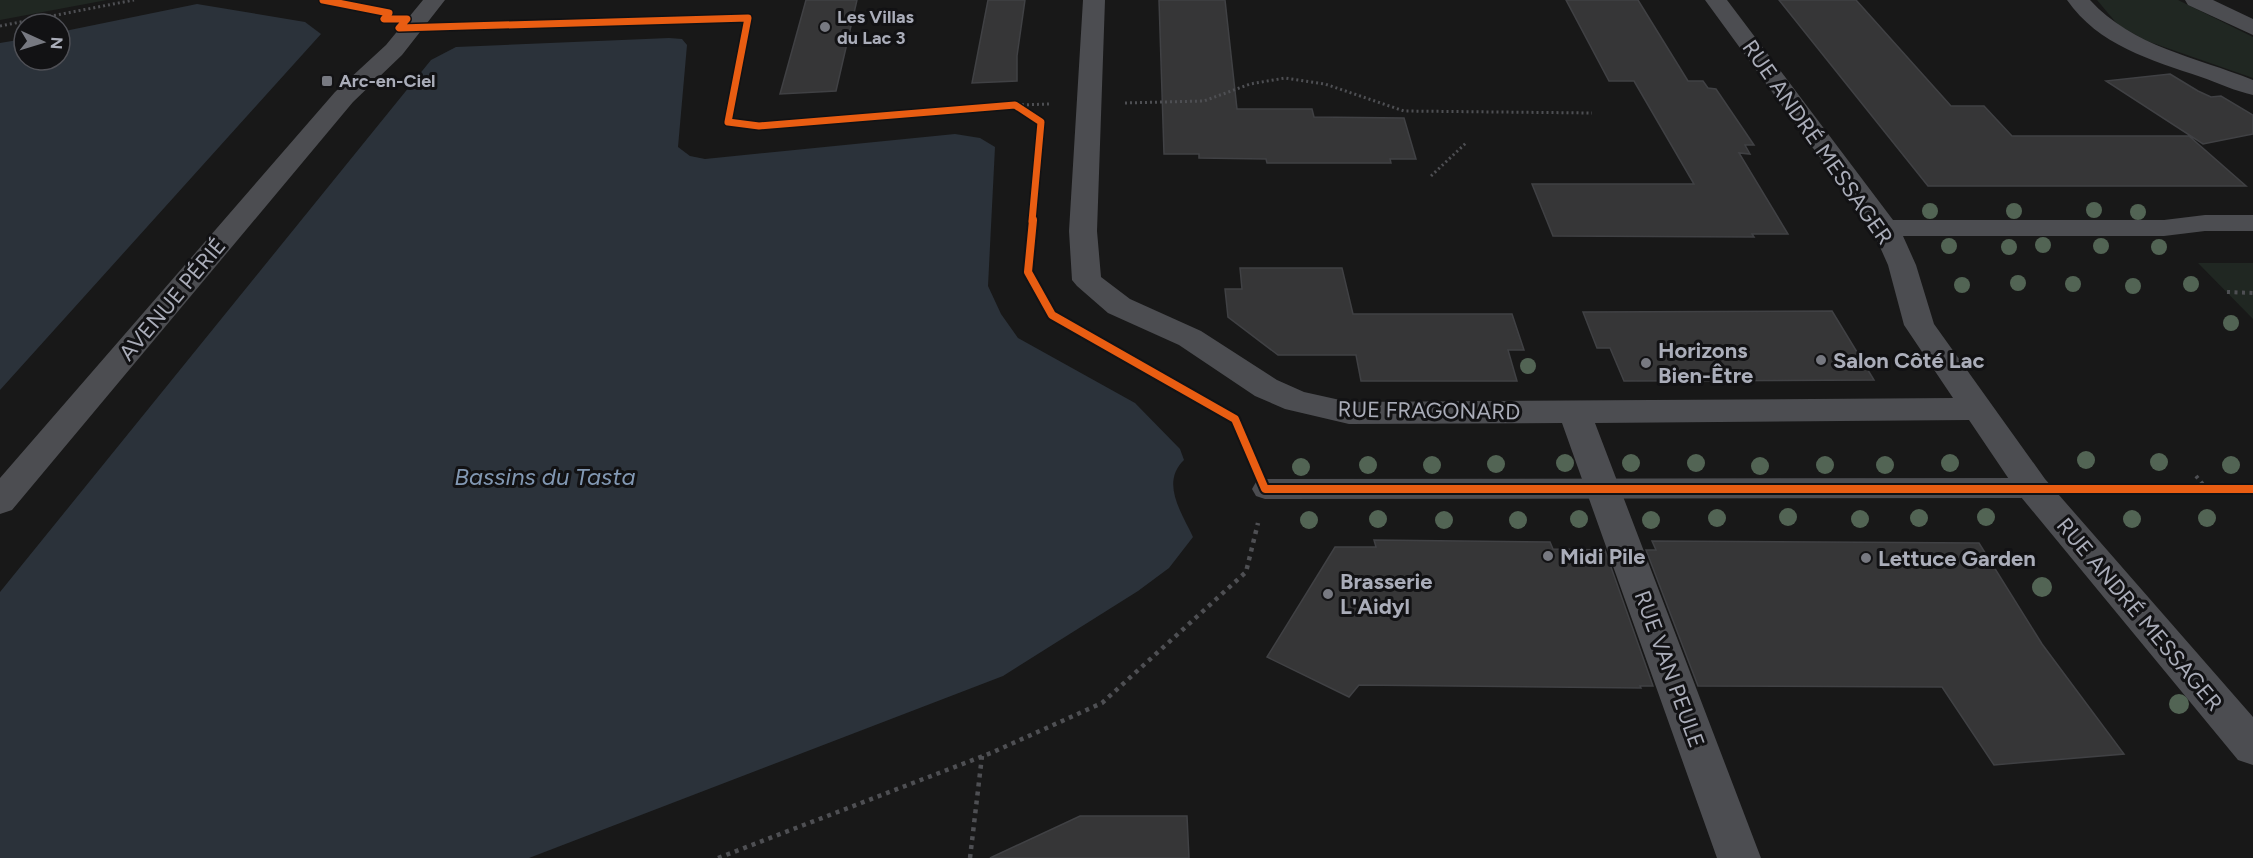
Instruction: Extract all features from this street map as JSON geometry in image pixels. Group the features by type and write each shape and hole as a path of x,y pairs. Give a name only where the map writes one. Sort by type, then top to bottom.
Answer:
{"street":[{"name":"AVENUE PÉRIÉ","path":"344,97 370,49 415,0"},
{"name":"AVENUE PÉRIÉ","path":"0,501 344,97 394,50 434,0"},
{"name":"RUE FRAGONARD","path":"1094,0 1083,231 1087,280 1119,306 1190,338 1266,388 1296,401 1349,413 1979,409"},
{"name":"RUE ANDRÉ MESSAGER","path":"1716,0 1885,228 1902,265 1919,325 2033,488 2253,747"},
{"path":"2078,0 2102,26 2142,48 2253,88"},
{"path":"2196,0 2253,28"},
{"path":"1885,228 2164,228 2205,223 2253,223"},
{"name":"RUE VAN PEULE","path":"1575,412 1739,858"}],"lane":[{"path":"1265,489 2033,488"}],"path":[{"path":"0,26 134,0"},
{"path":"449,27 748,18 728,122 759,126 1016,105 1041,122 1028,272 1052,315 1235,418 1265,489 1246,572 1102,703 982,756 718,858"},
{"path":"1089,102 1204,101 1250,84 1285,78 1325,84 1404,111 1592,113"},
{"path":"1431,176 1467,142"},
{"path":"2227,292 2253,292"},
{"path":"2196,476 2206,488"},
{"path":"2033,488 2253,489"},
{"path":"970,858 982,756"}],"shaded area":[{"path":"0,0 107,0 43,12 12,12 12,18 0,20"},
{"path":"2097,0 2178,0 2253,37 2253,78 2147,41 2118,25"},
{"path":"2198,263 2253,263 2253,319"}],"water":[{"path":"197,4 305,22 321,34 0,390 0,43 12,41 12,72 72,72 72,30"},
{"name":"Bassins du Tasta","path":"682,39 687,45 678,147 690,156 705,159 955,134 980,138 995,147 988,286 1001,314 1018,338 1135,403 1180,449 1184,460 1177,469 1173,488 1179,508 1193,537 1169,568 1138,591 1003,676 529,858 0,858 0,592 431,60 456,47"}],"building":[{"path":"806,0 857,0 836,91 780,94"},
{"path":"988,0 1025,0 1017,56 1017,81 972,83"},
{"path":"1159,0 1225,0 1237,109 1312,109 1314,117 1404,118 1416,159 1390,159 1391,163 1267,163 1266,159 1199,158 1199,154 1164,154"},
{"path":"1566,0 1638,0 1688,81 1703,81 1708,88 1716,89 1754,145 1745,145 1750,154 1739,153 1788,234 1752,234 1754,237 1553,236 1532,184 1694,184 1634,81 1609,81"},
{"path":"1779,0 1856,0 1951,106 1984,106 2012,136 2189,136 2246,186 1928,186"},
{"path":"2170,74 2211,97 2221,96 2253,115 2253,134 2203,144 2106,81"},
{"path":"1240,268 1342,268 1353,314 1512,314 1524,350 1508,350 1517,381 1361,381 1356,355 1278,355 1228,317 1225,289 1242,289"},
{"path":"1832,311 1874,380 1624,381 1610,348 1597,348 1583,312"},
{"path":"1374,540 1550,542 1553,549 1605,550 1653,686 1640,686 1641,688 1359,685 1349,697 1267,657 1335,547 1376,547"},
{"path":"1652,541 1979,543 2042,644 2124,754 1994,765 1942,687 1698,686 1646,550 1656,550"},
{"path":"1080,816 1187,816 1189,858 990,858"}],"cycle path":[{"path":"323,0 389,13 384,19 407,19 399,28 748,18 728,122 759,126 1015,105 1041,122 1028,272 1052,315 1235,419 1265,489 2253,489"}],"place":[{"name":"Les Villas du Lac 3","path":"825,27"},
{"name":"Arc-en-Ciel","path":"327,81"},
{"name":"Salon Côté Lac","path":"1821,360"},
{"name":"Horizons Bien-Être","path":"1646,363"},
{"name":"Midi Pile","path":"1548,556"},
{"name":"Lettuce Garden","path":"1866,558"},
{"name":"Brasserie L'Aidyl","path":"1328,594"}]}
